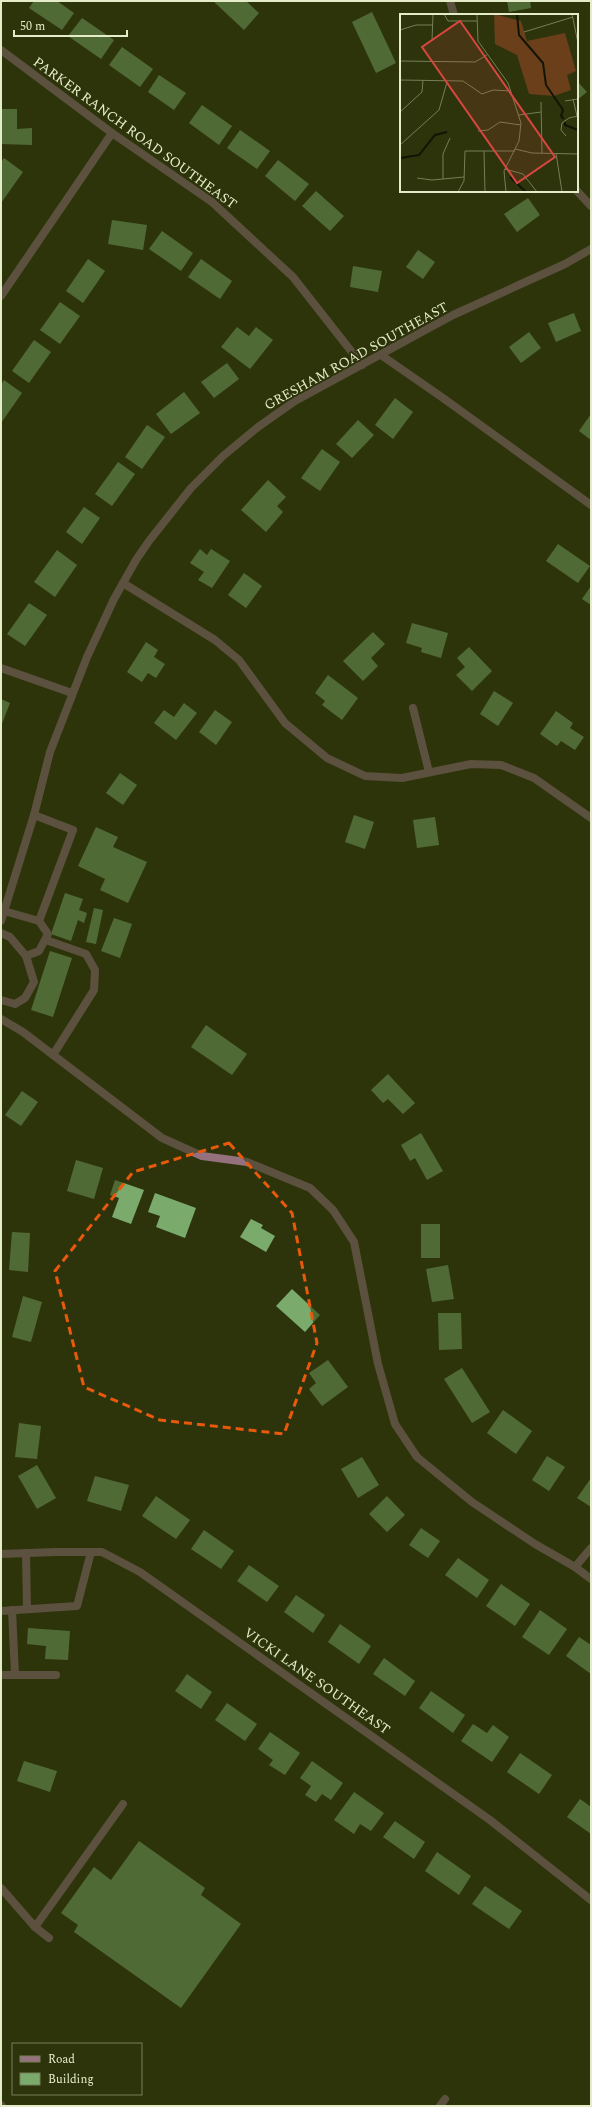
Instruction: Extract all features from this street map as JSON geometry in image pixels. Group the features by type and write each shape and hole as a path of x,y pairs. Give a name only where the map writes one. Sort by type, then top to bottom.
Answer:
{"street":[{"path":"450,1 454,14"},
{"name":"PARKER RANCH ROAD SOUTHEAST","path":"1,50 112,133 212,202 293,276 362,365"},
{"path":"1,296 112,133"},
{"path":"578,192 591,206"},
{"name":"GRESHAM ROAD SOUTHEAST","path":"1,921 34,815 50,752 86,657 123,583 149,541 176,504 223,456 258,427 295,402 454,315 565,264 591,249"},
{"path":"381,355 591,505"},
{"path":"123,583 215,640 239,660 285,723 327,758 365,776 402,778 471,764 501,765 534,778 591,818"},
{"path":"1,668 72,694"},
{"path":"413,708 429,772"},
{"path":"34,815 73,830 39,921"},
{"path":"4,911 39,921 48,934 39,951 26,956"},
{"path":"1,934 10,936 26,956 34,982 25,998 15,1004 1,1000"},
{"path":"46,940 86,954 95,970 94,990 53,1055"},
{"path":"1,1019 23,1032 162,1138 202,1156 247,1162 310,1188 333,1210 354,1242 378,1364 395,1424 417,1457 472,1502 535,1544 575,1567 591,1579"},
{"path":"575,1567 591,1548"},
{"path":"1,1611 77,1606 91,1552"},
{"name":"VICKI LANE SOUTHEAST","path":"1,1554 102,1552 147,1577 483,1815 591,1900"},
{"path":"26,1553 27,1609"},
{"path":"12,1610 15,1675"},
{"path":"1,1676 56,1675"},
{"path":"35,1927 122,1804"},
{"path":"1,1888 35,1927 49,1938"}],"highlighted area":[{"path":"229,1143 292,1213 317,1343 284,1434 160,1420 84,1387 55,1271 133,1172"}],"building":[{"path":"34,1 57,1 74,13 62,30 29,8"},
{"path":"213,1 246,1 259,13 244,30"},
{"path":"507,1 530,1 531,8 509,12"},
{"path":"372,12 396,63 376,73 352,22"},
{"path":"82,18 114,40 101,59 68,36"},
{"path":"122,47 153,69 140,87 109,65"},
{"path":"159,75 186,93 174,110 148,92"},
{"path":"578,82 587,92 578,99"},
{"path":"202,105 232,126 219,145 189,123"},
{"path":"1,109 17,109 17,129 32,128 32,145 1,144"},
{"path":"240,130 270,151 257,169 227,148"},
{"path":"4,158 23,172 1,203 1,162"},
{"path":"278,160 309,184 295,201 265,176"},
{"path":"316,191 344,216 330,231 302,206"},
{"path":"528,198 540,215 517,232 504,214"},
{"path":"112,220 147,225 143,250 108,244"},
{"path":"162,231 193,253 181,271 149,249"},
{"path":"418,250 435,262 423,279 406,267"},
{"path":"88,259 105,271 83,303 66,291"},
{"path":"201,259 232,281 220,299 188,277"},
{"path":"353,266 382,271 378,292 350,287"},
{"path":"60,302 80,316 60,344 40,330"},
{"path":"574,313 581,331 556,342 548,323"},
{"path":"237,327 249,336 256,327 273,340 250,369 221,347"},
{"path":"529,332 541,348 521,363 509,347"},
{"path":"34,340 51,352 29,383 12,371"},
{"path":"227,363 239,379 214,398 201,382"},
{"path":"4,380 22,393 1,423 1,385"},
{"path":"184,392 200,413 171,434 156,414"},
{"path":"395,398 413,412 393,439 375,425"},
{"path":"591,414 591,440 579,431"},
{"path":"358,420 374,435 352,458 336,444"},
{"path":"147,425 165,437 142,469 125,457"},
{"path":"322,449 340,462 320,491 301,478"},
{"path":"118,462 135,474 112,506 95,494"},
{"path":"268,480 286,497 277,506 283,512 266,532 241,510"},
{"path":"84,507 100,518 82,544 66,532"},
{"path":"558,544 590,566 578,583 546,561"},
{"path":"200,549 207,555 211,549 230,561 212,588 198,580 204,572 190,563"},
{"path":"57,550 77,565 55,597 34,582"},
{"path":"244,573 262,586 246,608 228,595"},
{"path":"591,586 591,605 582,599"},
{"path":"29,603 47,615 25,646 7,634"},
{"path":"412,623 448,633 441,658 421,652 422,648 406,643"},
{"path":"373,632 385,644 371,658 378,666 363,681 343,661"},
{"path":"146,642 158,650 154,657 165,664 156,678 148,673 142,682 127,672"},
{"path":"469,647 492,671 472,691 456,675 465,667 457,658"},
{"path":"328,675 358,698 342,720 322,705 325,701 315,693"},
{"path":"494,691 513,703 498,726 480,714"},
{"path":"1,699 10,703 1,726"},
{"path":"184,703 197,713 176,740 154,723 164,710 174,717"},
{"path":"215,710 232,722 216,745 199,732"},
{"path":"556,711 573,723 570,728 584,737 575,750 561,741 557,746 540,734"},
{"path":"120,773 137,785 123,805 106,793"},
{"path":"354,815 374,822 365,849 345,842"},
{"path":"435,817 439,845 417,848 413,820"},
{"path":"96,827 118,837 113,847 147,862 128,903 100,890 105,879 78,866"},
{"path":"65,893 83,899 79,910 87,913 84,923 78,920 71,941 51,934"},
{"path":"94,908 103,910 96,944 86,942"},
{"path":"114,918 132,924 120,958 101,951"},
{"path":"50,951 72,958 53,1017 31,1010"},
{"path":"206,1025 247,1054 232,1075 191,1047"},
{"path":"388,1074 415,1103 403,1114 388,1099 383,1103 371,1090"},
{"path":"22,1091 38,1102 21,1126 5,1115"},
{"path":"421,1133 443,1171 427,1180 415,1158 410,1161 401,1145"},
{"path":"76,1160 103,1168 94,1199 67,1191"},
{"path":"115,1180 144,1190 131,1224 112,1217 119,1198 110,1195"},
{"path":"155,1193 196,1208 185,1238 156,1227 160,1216 148,1212"},
{"path":"251,1219 263,1225 261,1228 275,1236 266,1252 240,1237"},
{"path":"421,1224 440,1224 440,1258 421,1258"},
{"path":"12,1232 30,1233 28,1272 9,1270"},
{"path":"448,1265 454,1299 432,1302 426,1269"},
{"path":"292,1289 320,1315 305,1332 276,1306"},
{"path":"23,1296 42,1302 31,1342 12,1337"},
{"path":"438,1313 461,1313 462,1349 439,1350"},
{"path":"328,1360 348,1387 322,1406 309,1389 316,1383 309,1373"},
{"path":"462,1368 490,1412 472,1423 444,1379"},
{"path":"503,1410 532,1431 516,1454 487,1433"},
{"path":"19,1423 41,1426 37,1459 15,1457"},
{"path":"547,1456 565,1467 549,1491 532,1480"},
{"path":"362,1457 379,1485 358,1498 341,1469"},
{"path":"37,1465 56,1498 37,1509 18,1476"},
{"path":"95,1476 129,1485 121,1511 87,1501"},
{"path":"591,1478 591,1507 577,1498"},
{"path":"156,1496 190,1520 176,1539 142,1516"},
{"path":"387,1496 405,1515 387,1532 369,1514"},
{"path":"421,1528 440,1541 428,1558 409,1545"},
{"path":"204,1530 234,1551 221,1569 191,1549"},
{"path":"458,1558 489,1580 477,1598 445,1575"},
{"path":"249,1565 279,1586 267,1602 237,1581"},
{"path":"501,1584 530,1604 515,1626 486,1606"},
{"path":"296,1595 325,1615 313,1633 284,1612"},
{"path":"540,1610 567,1629 549,1655 522,1637"},
{"path":"340,1624 371,1646 359,1664 328,1642"},
{"path":"28,1628 70,1631 68,1660 45,1659 46,1646 27,1644"},
{"path":"579,1637 591,1645 591,1674 566,1656"},
{"path":"384,1658 415,1681 405,1696 373,1674"},
{"path":"187,1674 212,1692 201,1709 175,1691"},
{"path":"431,1691 465,1715 453,1733 419,1708"},
{"path":"227,1703 257,1724 245,1741 215,1720"},
{"path":"473,1724 487,1733 493,1725 509,1737 492,1762 461,1741"},
{"path":"270,1732 300,1753 285,1775 269,1765 273,1760 258,1749"},
{"path":"520,1753 552,1775 539,1794 507,1772"},
{"path":"24,1761 57,1771 50,1792 17,1781"},
{"path":"312,1761 343,1783 331,1800 322,1794 316,1802 305,1795 311,1786 300,1778"},
{"path":"354,1792 384,1813 371,1831 360,1824 354,1834 334,1820"},
{"path":"580,1799 591,1807 591,1834 567,1817"},
{"path":"395,1821 425,1842 414,1859 383,1837"},
{"path":"139,1841 205,1888 201,1895 241,1924 181,2008 74,1932 78,1925 61,1913 94,1867 111,1880"},
{"path":"437,1852 471,1876 459,1895 425,1871"},
{"path":"485,1886 522,1911 509,1929 472,1904"}]}
